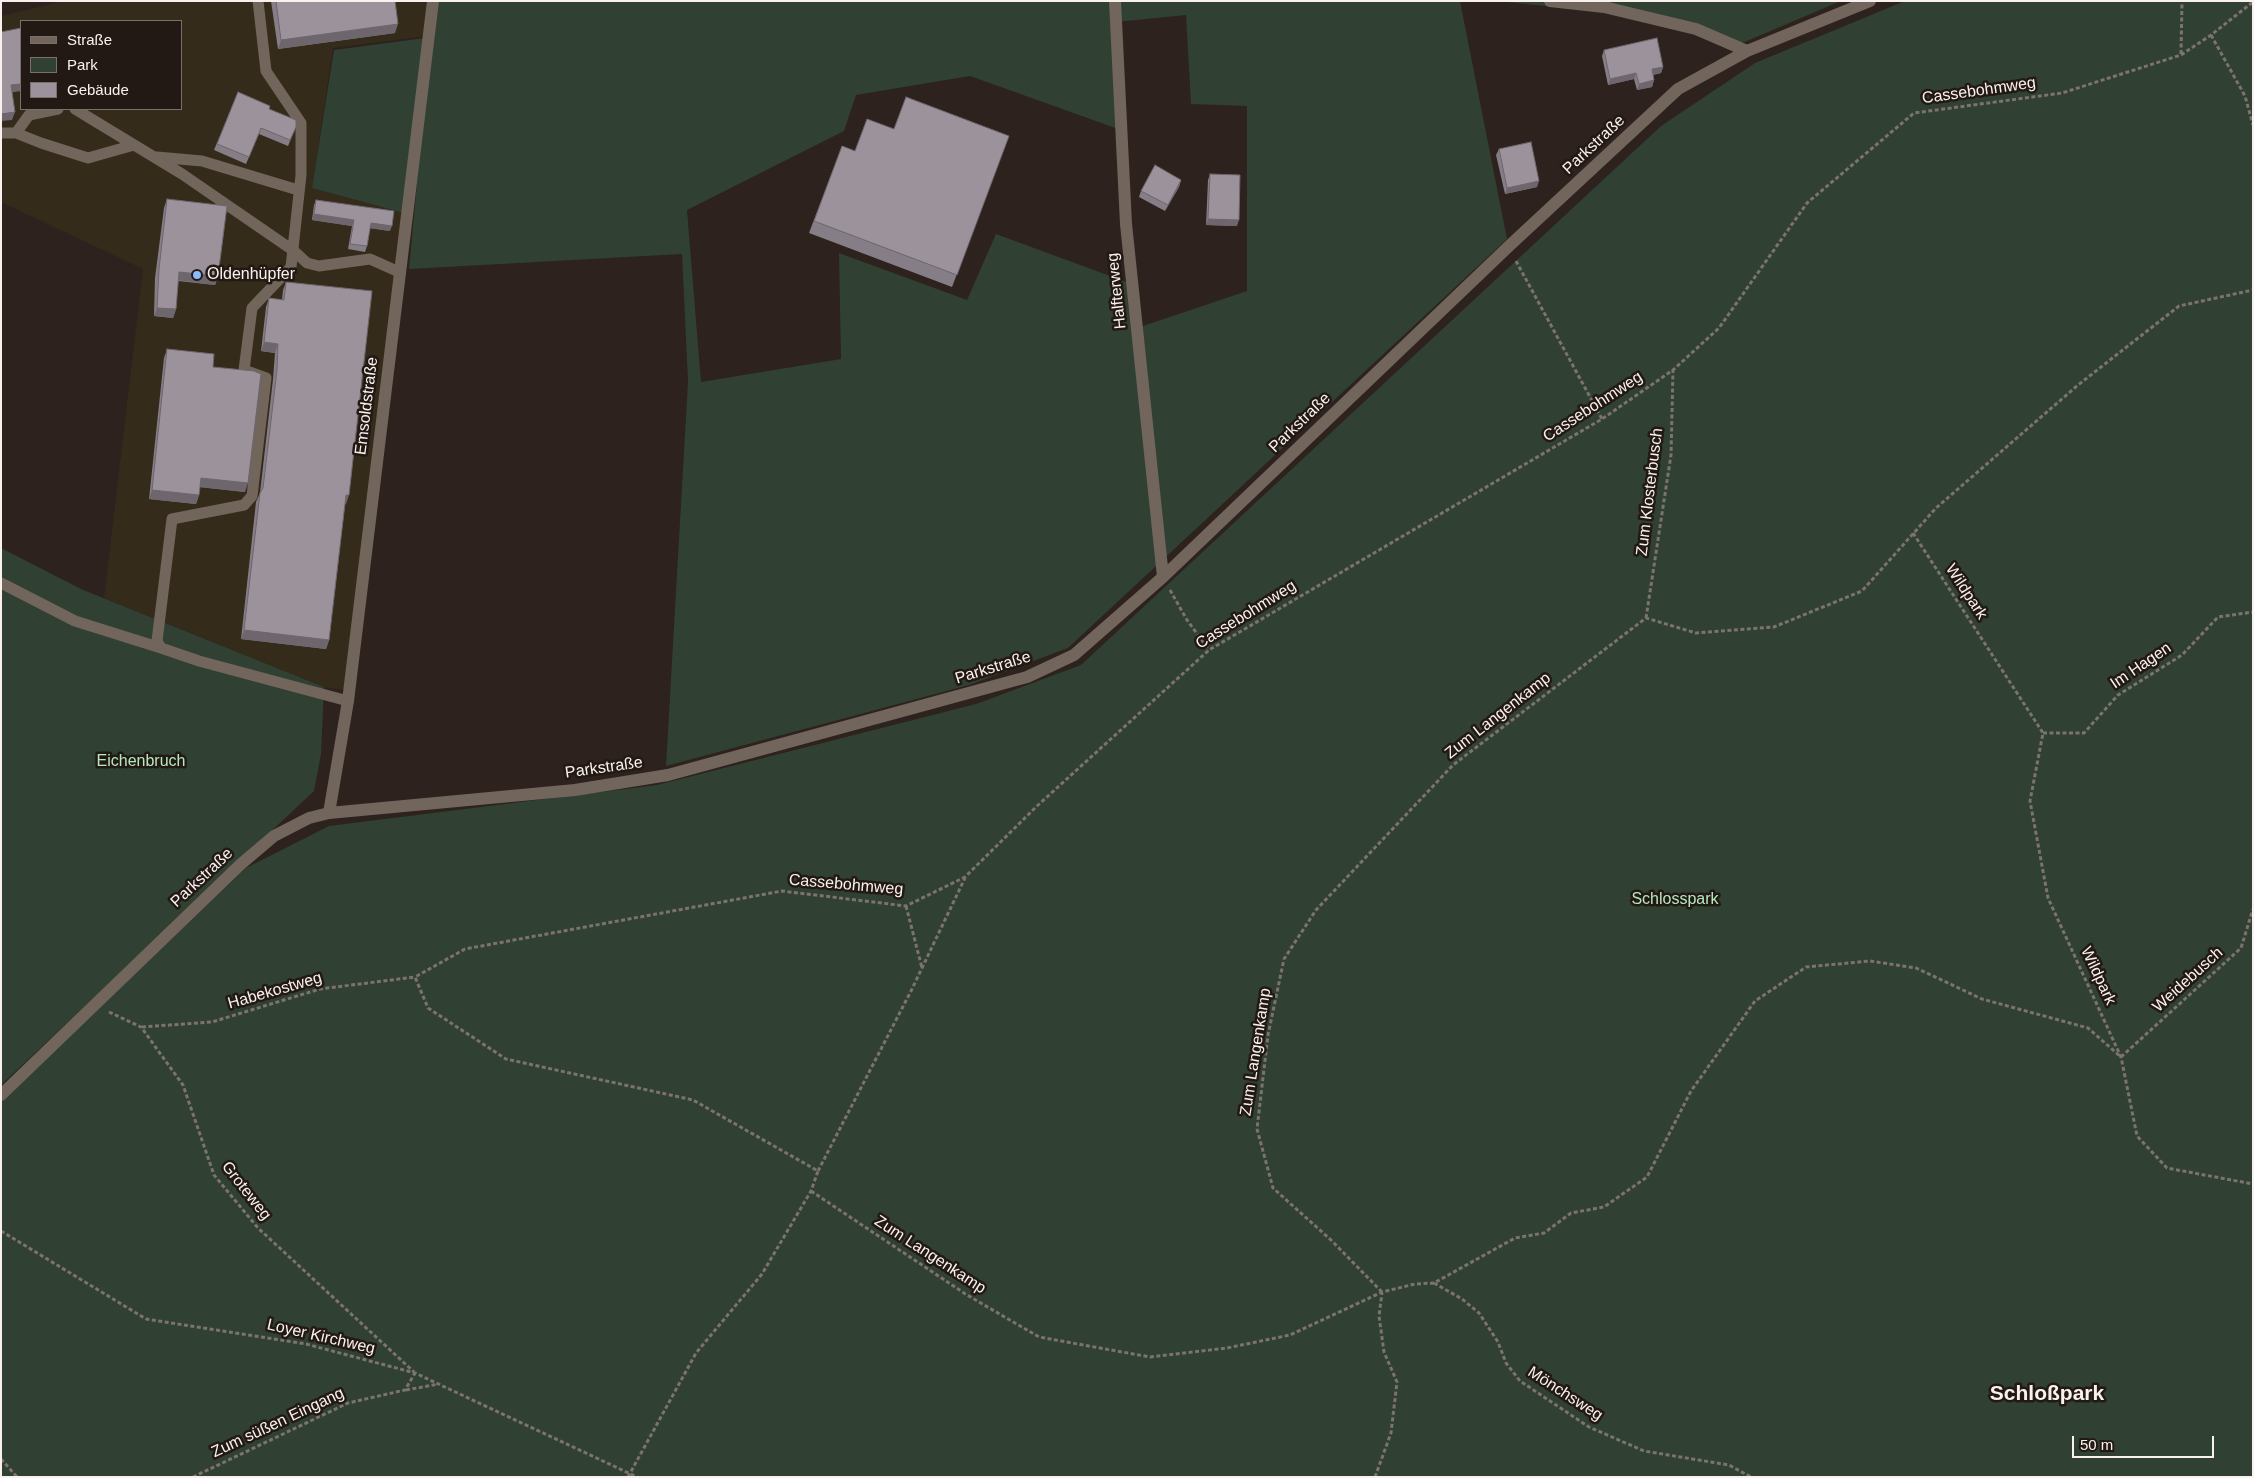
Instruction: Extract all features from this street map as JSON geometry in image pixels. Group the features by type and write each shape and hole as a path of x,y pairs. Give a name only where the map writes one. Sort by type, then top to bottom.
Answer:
{"street":[{"name":"Emsoldstraße","path":"329,814 348,700 433,1"},
{"name":"Halfterweg","path":"1115,1 1126,224 1162,577"},
{"path":"1550,1 1604,7 1696,29 1747,51"},
{"name":"Parkstraße","path":"1,1095 94,1007 204,897 274,836 309,818 329,814 575,790 668,775 1027,677 1074,656 1162,577 1508,247 1678,89 1747,51 1870,1"}],"lane":[{"path":"161,648 157,641 157,634 172,519 244,505 252,496 266,378 244,370 252,308 291,267 294,251 298,190 301,176 301,122 266,71 258,1"},
{"path":"16,132 29,115 53,110"},
{"path":"77,110 182,174 294,251 307,264 319,266 370,259 399,272"},
{"path":"1,133 16,132 41,143 88,158 134,145"},
{"path":"154,156 202,161 298,190"},
{"path":"1,583 75,621 199,661 348,700"}],"path":[{"path":"2181,55 2182,1"},
{"name":"Cassebohmweg","path":"415,977 465,949 782,892 906,906 965,877 1037,806 1208,650 1602,419 1672,370 1719,328 1807,203 1914,113 2062,92 2181,55 2211,35 2253,2"},
{"path":"2211,35 2245,96 2253,124"},
{"path":"1508,247 1602,419"},
{"path":"1646,618 1696,633 1774,626 1862,590 1936,508 2078,385 2179,306 2253,290"},
{"name":"Zum Klosterbusch","path":"1646,618 1671,455 1672,370"},
{"name":"Wildpark","path":"1913,533 2042,732 2030,801 2048,898 2121,1057 2137,1136 2167,1168 2253,1184"},
{"path":"1162,577 1187,620 1208,650"},
{"name":"Im Hagen","path":"2042,732 2084,733 2118,695 2182,655 2218,616 2253,612"},
{"name":"Zum Langenkamp","path":"811,1192 967,1295 1039,1337 1150,1357 1227,1348 1290,1335 1382,1292 1331,1240 1273,1188 1257,1129 1268,1035 1284,959 1316,910 1453,765 1646,618"},
{"path":"628,1475 696,1353 762,1274 811,1192 818,1172 922,968 965,877"},
{"path":"906,906 922,968"},
{"name":"Weidebusch","path":"2121,1057 2241,948 2253,909"},
{"path":"1375,1477 1391,1433 1397,1382 1384,1352 1379,1316 1382,1292 1415,1284 1434,1283 1515,1238 1544,1233 1571,1213 1604,1207 1647,1177 1691,1091 1756,1001 1806,967 1870,961 1916,968 1982,999 2088,1028 2121,1057"},
{"path":"415,977 428,1008 506,1059 693,1100 818,1172"},
{"name":"Habekostweg","path":"141,1027 212,1022 320,989 415,977"},
{"path":"94,1007 141,1027"},
{"name":"Groteweg","path":"141,1027 183,1084 214,1176 258,1228 415,1373"},
{"name":"Loyer Kirchweg","path":"1,1231 146,1319 306,1344 415,1373 628,1475 637,1477"},
{"name":"Mönchsweg","path":"1434,1283 1462,1299 1479,1313 1498,1342 1506,1363 1520,1381 1588,1427 1644,1450 1729,1466 1750,1477"},
{"path":"405,1390 415,1373"},
{"name":"Zum süßen Eingang","path":"193,1477 348,1403 440,1384"},
{"path":"1,1459 17,1477"}],"shaded area":[{"path":"64,1 431,1 427,36 333,48 312,188 404,213 345,690 324,687 104,598 143,269 1,202 1,16"}],"green space":[{"path":"434,1 1460,1 1507,239 1068,648 969,685 666,766 688,382 682,254 409,269","holes":["1186,15 1191,104 1247,106 1247,291 1137,328 1132,284 996,234 967,300 839,253 841,359 701,382 687,210 844,131 856,95 970,76 1121,130 1116,22"]},
{"path":"1497,1 1841,1 1728,49 1695,35 1603,12"},
{"name":"Schlosspark","path":"1905,1 2253,1 2253,1477 1,1477 1,1101 246,868 329,826 657,785 976,704 1081,665 1661,126 1755,63"},
{"path":"425,38 404,213 312,188 334,50"},
{"name":"Eichenbruch","path":"1,548 81,589 324,687 321,754 314,791 1,1085"}],"building":[{"path":"276,1 395,1 398,24 281,40"},
{"path":"20,28 20,84 11,85 15,112 1,114 1,32"},
{"path":"1657,38 1663,67 1652,69 1654,80 1639,84 1636,73 1610,79 1604,50"},
{"path":"238,92 270,106 269,109 296,120 296,127 290,140 261,128 249,157 217,144"},
{"path":"906,97 1009,136 957,275 814,221 842,146 855,151 867,119 894,129"},
{"path":"1531,142 1539,181 1507,188 1499,149"},
{"path":"1155,165 1181,180 1168,205 1141,191"},
{"path":"1210,174 1240,175 1239,220 1208,219"},
{"path":"167,199 227,206 218,276 179,272 176,309 157,308 159,269"},
{"path":"316,200 394,211 392,226 371,223 367,246 350,244 354,220 314,214"},
{"path":"286,282 372,291 349,495 346,495 329,640 244,630 277,370 278,344 264,342 269,298 284,300"},
{"path":"167,349 214,354 213,367 254,371 261,374 248,483 201,478 199,495 152,490"}],"place":[{"name":"Oldenhüpfer","path":"197,275"}],"district":[{"name":"Schloßpark","path":"2047,1394"}]}
